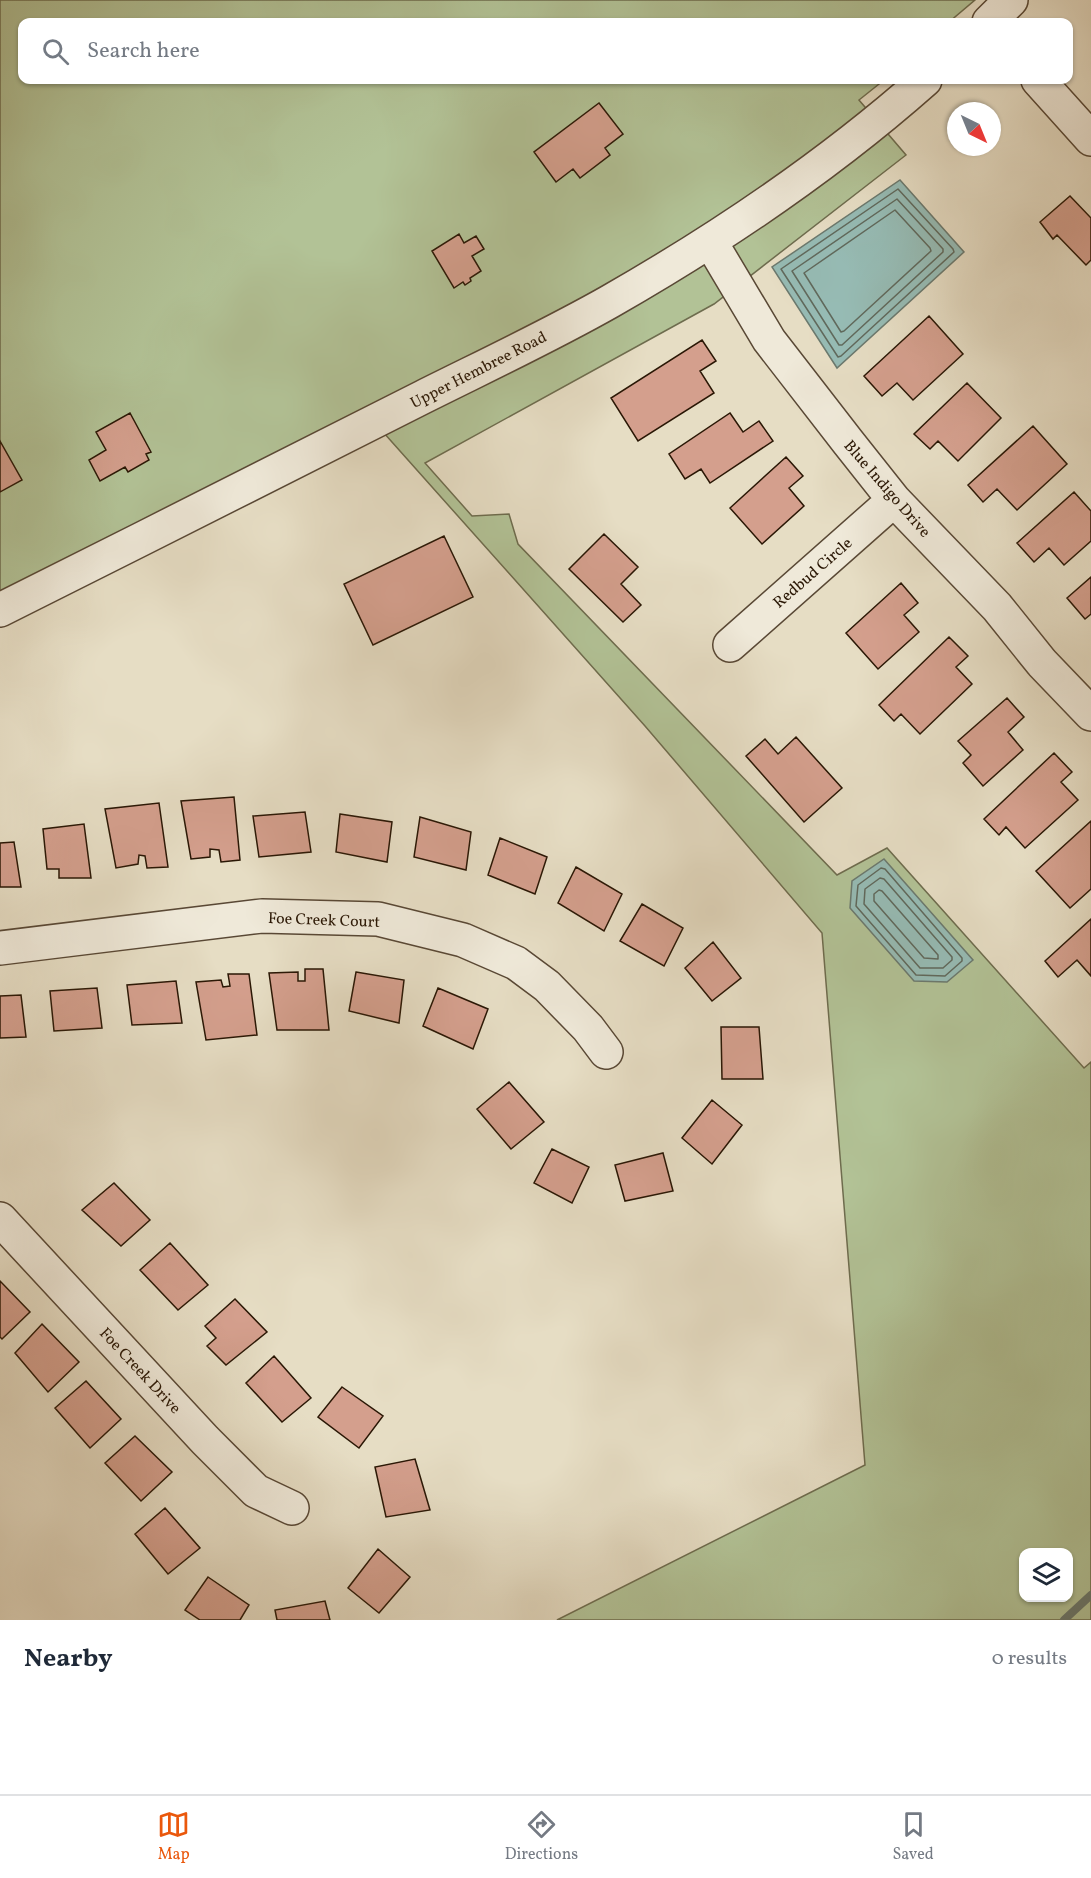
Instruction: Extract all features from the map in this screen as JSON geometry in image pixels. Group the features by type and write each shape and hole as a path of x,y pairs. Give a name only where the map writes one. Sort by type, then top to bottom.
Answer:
{"street":[{"path":"993,18 1011,0"},
{"name":"Upper Hembree Road","path":"0,610 608,303 710,241 808,174 921,84"},
{"path":"1042,84 1091,139"},
{"name":"Blue Indigo Drive","path":"710,241 769,340 894,500 997,607 1042,663 1091,714"},
{"name":"Redbud Circle","path":"730,645 894,500"},
{"name":"Foe Creek Court","path":"0,948 262,916 378,919 463,940 516,963 547,986 588,1028 606,1052"},
{"name":"Foe Creek Drive","path":"0,1219 205,1440 256,1491 292,1508"}],"green space":[{"path":"0,0 975,0 954,18 18,18 18,84 879,84 859,100 906,155 714,304 425,463 472,516 509,514 518,544 837,875 887,848 1084,1068 1091,1062 1091,1620 557,1620 865,1465 822,933 645,726 367,414 0,623"}],"water":[{"path":"900,180 964,252 837,368 772,267"},
{"path":"884,859 973,960 947,982 914,981 850,908 852,881"}],"building":[{"path":"599,103 623,134 605,148 610,155 580,178 573,169 556,182 534,152"},
{"path":"1070,196 1091,218 1091,260 1086,265 1057,235 1053,239 1040,222"},
{"path":"459,234 464,243 476,236 484,249 472,256 481,271 470,278 471,281 465,285 463,282 454,288 432,251"},
{"path":"929,316 963,354 913,400 897,383 882,396 864,376"},
{"path":"702,340 716,361 700,371 714,393 638,441 611,398"},
{"path":"967,383 1001,418 958,461 938,441 930,449 914,434"},
{"path":"130,413 151,452 146,454 149,460 128,472 125,467 100,481 89,460 106,450 96,432"},
{"path":"730,413 743,432 759,421 773,441 710,483 701,469 685,479 669,454"},
{"path":"1033,426 1067,464 1017,510 997,489 983,502 968,485"},
{"path":"0,441 22,480 0,492"},
{"path":"786,457 803,476 789,488 804,506 762,544 730,508"},
{"path":"1074,492 1091,511 1091,541 1064,565 1049,548 1034,562 1017,543"},
{"path":"604,534 638,567 621,584 641,605 623,622 569,569"},
{"path":"444,536 473,597 373,645 344,584"},
{"path":"1091,577 1091,614 1085,619 1067,598"},
{"path":"901,583 918,603 904,615 919,632 878,669 846,633"},
{"path":"949,637 968,656 956,667 972,684 920,734 901,714 894,721 879,705"},
{"path":"1007,698 1024,717 1008,732 1023,750 983,786 963,763 971,755 958,741"},
{"path":"796,737 842,788 804,822 746,756 765,739 778,754"},
{"path":"1054,753 1072,772 1061,782 1078,800 1025,848 1006,827 999,835 984,819"},
{"path":"234,797 240,860 221,862 219,850 210,849 210,857 191,859 181,801"},
{"path":"159,803 168,867 147,868 145,856 139,855 138,864 116,868 105,809"},
{"path":"305,812 311,852 259,857 253,816"},
{"path":"340,814 392,822 387,862 336,852"},
{"path":"420,817 471,832 466,870 414,857"},
{"path":"1091,821 1091,889 1070,908 1036,871"},
{"path":"84,824 91,878 59,878 59,869 47,869 43,829"},
{"path":"500,838 547,857 535,894 488,875"},
{"path":"14,842 21,887 0,887 0,843"},
{"path":"576,867 622,894 604,931 558,903"},
{"path":"642,904 683,928 664,966 620,941"},
{"path":"1091,919 1091,976 1077,960 1058,977 1045,961"},
{"path":"713,942 741,978 712,1001 685,968"},
{"path":"305,969 323,969 329,1030 277,1030 269,973 298,972 298,981 305,981"},
{"path":"356,972 404,980 399,1023 349,1011"},
{"path":"228,974 249,974 257,1035 206,1040 196,982 221,980 223,987 230,986"},
{"path":"176,981 182,1023 132,1025 127,985"},
{"path":"97,988 102,1028 54,1031 50,991"},
{"path":"438,988 488,1009 473,1049 423,1026"},
{"path":"21,995 26,1037 0,1038 0,996"},
{"path":"721,1027 759,1027 763,1079 722,1079"},
{"path":"509,1082 544,1122 511,1149 477,1109"},
{"path":"712,1100 742,1125 712,1164 682,1138"},
{"path":"552,1149 589,1167 572,1203 534,1183"},
{"path":"663,1153 673,1191 625,1201 615,1165"},
{"path":"114,1183 150,1220 121,1246 82,1210"},
{"path":"170,1243 208,1285 178,1310 140,1270"},
{"path":"0,1281 30,1312 2,1339 0,1337"},
{"path":"235,1299 267,1332 226,1365 207,1346 216,1338 205,1326"},
{"path":"42,1324 79,1362 48,1392 15,1353"},
{"path":"274,1356 311,1398 282,1422 246,1383"},
{"path":"86,1381 121,1419 90,1448 55,1408"},
{"path":"342,1387 383,1416 359,1448 318,1417"},
{"path":"135,1436 172,1472 141,1501 105,1463"},
{"path":"415,1459 430,1510 386,1517 375,1467"},
{"path":"165,1508 200,1548 168,1574 135,1534"},
{"path":"378,1549 410,1577 379,1613 348,1588"},
{"path":"208,1577 249,1605 240,1620 200,1620 185,1610"},
{"path":"325,1601 330,1620 277,1620 275,1610"}],"waterway":[{"path":"1064,1620 1091,1595"}]}
